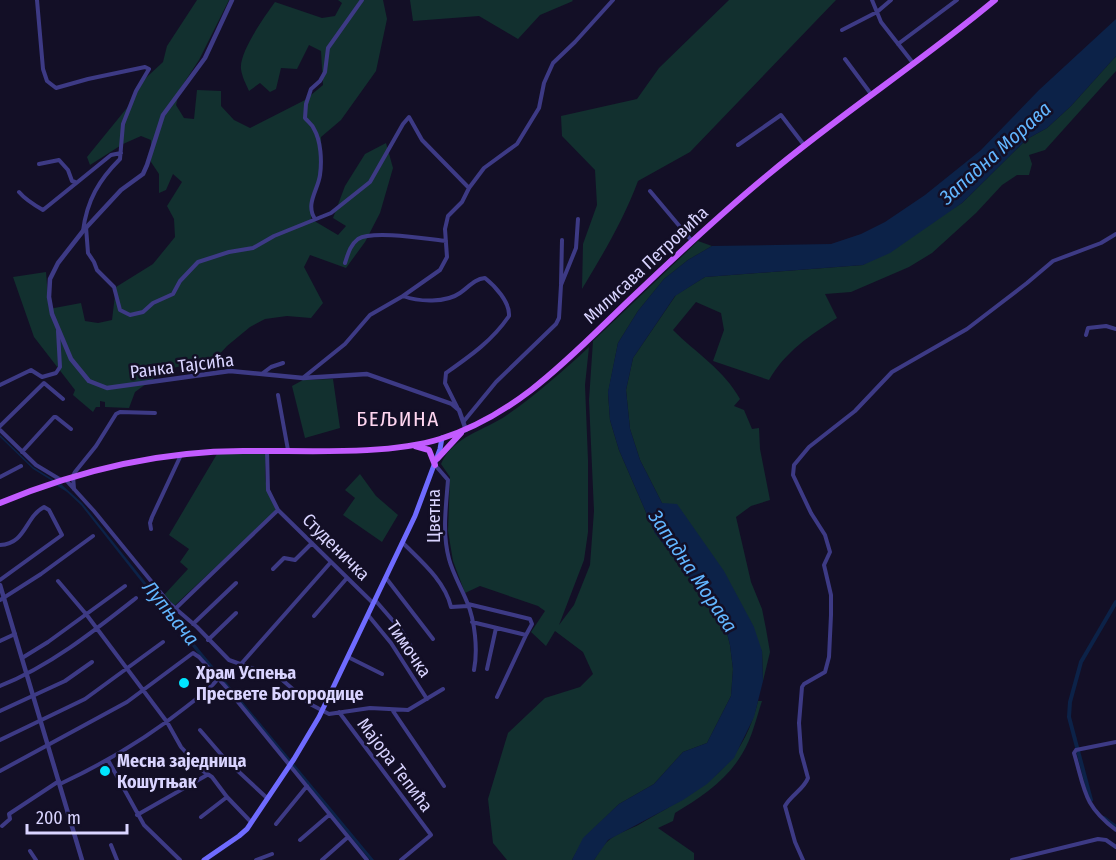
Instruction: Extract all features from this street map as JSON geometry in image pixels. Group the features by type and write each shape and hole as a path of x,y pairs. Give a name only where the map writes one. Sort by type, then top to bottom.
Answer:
{"main road":[{"name":"Милисава Петровића","path":"464,430 508,408 541,384 692,241 804,146 995,0"},
{"path":"0,503 73,476 181,454 379,448 442,438 464,430"},
{"path":"436,462 464,430"},
{"path":"204,860 239,836 251,823 322,711 403,543 436,462 442,438"},
{"path":"408,445 429,450 436,462"}],"street":[{"path":"20,192 26,199 36,203 43,210 111,155 120,153 123,124 136,91 148,71 148,68 88,79 56,88 47,81 43,69 37,0"},
{"name":"Ранка Тајсића","path":"232,0 201,63 189,76 163,115 143,174 121,190 84,229 58,263 50,279 49,297 58,330 77,367 89,381 102,387 123,387 230,371 303,378 366,374 440,399 457,408"},
{"path":"362,0 328,48 325,72 320,81 311,89 306,104 305,118 313,126 320,152 320,176 311,204 312,216 315,219 339,208 370,182 409,117 432,153 470,188"},
{"path":"303,378 345,344 370,315 433,276 443,266 447,257 445,229 448,216 462,202 484,168 520,140 538,108 544,83 553,63 576,42 613,0"},
{"path":"872,0 881,22 913,63"},
{"path":"842,30 877,12 891,0"},
{"path":"898,44 957,0"},
{"path":"844,59 871,94"},
{"path":"738,145 782,115 804,146"},
{"name":"Ранка Тајсића","path":"120,153 120,159 108,170 95,191 84,229 86,247 97,270 114,287 120,310 129,315 143,312 153,303 173,294 180,281 198,262 229,252 253,248 274,236 315,219"},
{"path":"39,164 59,160 68,171 72,181 75,182"},
{"path":"650,190 692,241"},
{"path":"561,285 576,248 578,219"},
{"path":"803,860 795,842 785,806 808,778 801,752 799,723 802,687 825,672 829,657 831,595 825,565 830,552 825,535 797,486 793,475 794,465 809,447 855,411 892,372 967,329 1053,261 1101,243 1116,234"},
{"path":"345,263 350,247 365,236 402,236 446,241"},
{"path":"464,422 496,382 556,324 559,318 562,240"},
{"path":"403,296 414,299 444,300 460,293 478,279 485,278 508,307 509,316 485,343 466,360 446,373 446,383 464,422 464,430"},
{"path":"1086,335 1088,328 1092,326 1116,329"},
{"path":"0,385 31,370 42,377 56,373 60,367 58,330"},
{"path":"263,374 271,367 284,363"},
{"path":"63,399 44,383 0,428 36,465 63,479 74,489 175,609 225,657 280,678 329,714 370,708 408,710 443,689"},
{"path":"278,395 288,450"},
{"path":"74,489 73,476 76,470 96,446 116,414 155,412"},
{"path":"22,452 54,417 71,429"},
{"path":"175,609 279,510 268,490 267,450"},
{"path":"151,529 152,517 181,454"},
{"name":"Цветна","path":"436,462 448,480 445,527 448,554 468,605 472,622 477,652 474,670"},
{"path":"0,477 21,466"},
{"path":"0,545 18,539 37,512 44,507 49,510 62,536 0,580"},
{"name":"Студеничка","path":"279,510 401,630 423,666"},
{"path":"2,599 93,536"},
{"path":"273,569 284,558 295,560 312,543"},
{"path":"403,543 433,575 449,598 451,607 468,605 530,619 532,624 525,641 497,697"},
{"path":"241,664 331,562"},
{"path":"386,577 433,639"},
{"path":"314,616 347,578"},
{"path":"58,581 86,614 167,722 181,747 214,779 251,823"},
{"path":"193,624 236,582"},
{"path":"0,585 2,599 15,634 82,860"},
{"path":"22,658 125,586"},
{"path":"0,686 26,673 96,629 136,598"},
{"path":"208,640 236,613"},
{"name":"Тимочка","path":"368,615 391,643 427,699"},
{"path":"472,622 526,635"},
{"path":"487,669 496,628"},
{"path":"0,641 15,634"},
{"path":"0,740 85,699 163,642"},
{"path":"0,771 102,717 144,691 194,653 291,763 328,815 367,860"},
{"path":"348,657 382,674"},
{"path":"0,711 73,677 92,662"},
{"path":"2,826 10,819 9,814 59,783 108,760 167,722 217,680"},
{"path":"392,710 444,786"},
{"name":"Мајора Тепића","path":"339,712 430,834 401,860"},
{"path":"200,730 223,757 267,798"},
{"path":"1116,742 1076,750 1074,753 1090,805 1098,816 1116,830"},
{"path":"108,760 150,832 180,860"},
{"path":"138,815 208,775"},
{"path":"276,824 308,786"},
{"path":"201,818 227,797"},
{"path":"300,840 328,815"},
{"path":"322,860 348,837"},
{"path":"1012,860 1085,840 1106,840 1116,847"},
{"path":"111,844 117,860"},
{"path":"30,851 36,860"},
{"path":"256,860 272,854"}],"green space":[{"path":"197,0 229,0 199,60 180,89 176,105 184,118 194,119 197,90 221,91 221,106 234,120 250,128 305,100 323,85 321,51 309,45 297,69 281,68 276,89 270,92 260,83 249,91 244,80 241,62 253,34 275,2 322,18 335,16 342,3 338,0 383,0 387,19 376,71 341,120 321,137 322,172 311,200 311,219 338,235 346,226 333,218 345,186 365,154 386,143 393,168 380,213 365,242 346,268 310,255 304,267 323,303 311,318 287,316 265,319 250,327 216,358 160,371 135,392 129,408 105,407 105,402 100,401 100,407 96,407 93,412 73,395 75,390 34,337 13,277 46,272 49,309 81,303 85,321 98,323 112,320 116,287 153,264 175,237 174,219 167,206 182,182 173,174 166,190 159,193 159,174 151,162 151,140 141,136 123,144 90,165 87,157 135,98 136,87 163,62 167,46"},
{"path":"410,0 573,1 540,15 518,39 479,16 413,21"},
{"path":"729,0 836,0 690,152 638,181 620,223 582,289 583,244 597,205 595,170 562,136 561,116 637,99 659,68"},
{"path":"1116,56 1116,71 1045,150 1029,155 1032,164 1029,175 1017,175 1002,185 976,213 932,253 909,267 851,292 825,294 837,318 791,352 769,380 713,361 724,330 721,313 696,302 673,330 726,379 740,399 734,406 744,410 752,429 759,428 760,449 770,500 751,506 736,517 751,582 762,609 770,652 763,681 762,651 662,503 640,460 630,429 626,390 633,358 676,295 705,277 863,265 962,203 1027,139 1047,128 1071,106"},
{"path":"698,241 712,246 688,260 664,279 638,311 618,343 608,393 610,420 619,450 655,533 724,621 733,669 731,696 707,743 683,752 654,784 619,804 584,838 572,860 507,860 493,843 488,799 508,733 545,698 580,687 593,674 583,652 555,631 546,646 531,632 545,611 538,606 480,586 465,593 453,561 448,531 450,477 441,464 446,455 461,440 498,421 518,407 589,347 585,385 588,532 584,560 559,625 574,605 590,565 594,511 589,400 593,341"},
{"path":"333,379 340,428 305,438 292,386 303,380"},
{"path":"266,453 267,489 277,510 173,607 164,595 188,569 180,562 189,549 169,535 217,454"},
{"path":"360,474 376,496 398,515 382,542 343,515 355,498 345,490"},
{"path":"758,701 762,701 751,735 729,772 712,788 675,813 673,821 658,828 694,853 694,860 594,860 611,838 681,800 714,776 741,745"}],"water":[{"name":"Западна Морава","path":"1116,19 1116,56 1071,106 1047,128 1027,139 962,203 890,253 863,265 705,277 675,296 633,358 626,390 630,429 640,460 662,503 677,504 724,571 754,627 762,651 763,681 754,717 734,758 707,784 683,800 608,840 594,860 572,860 583,838 619,804 654,784 683,752 707,743 731,696 733,669 724,621 655,533 619,450 610,420 608,392 618,343 638,311 664,279 688,260 712,246 831,244 861,234 885,222 925,195 981,150 1039,90"},
{"path":"61,484 82,503 202,653 374,860 370,860 196,651 81,505 56,485"}],"waterway":[{"name":"Лупњача","path":"0,436 33,468 54,481"},
{"path":"1091,800 1069,717 1070,702 1081,662 1116,602"},
{"path":"1104,818 1116,827"}],"place":[{"name":"Храм Успења Пресвете Богородице","path":"184,683"},
{"name":"Месна заједница Кошутњак","path":"105,771"}],"district":[{"name":"БЕЉИНА","path":"398,419"}]}
